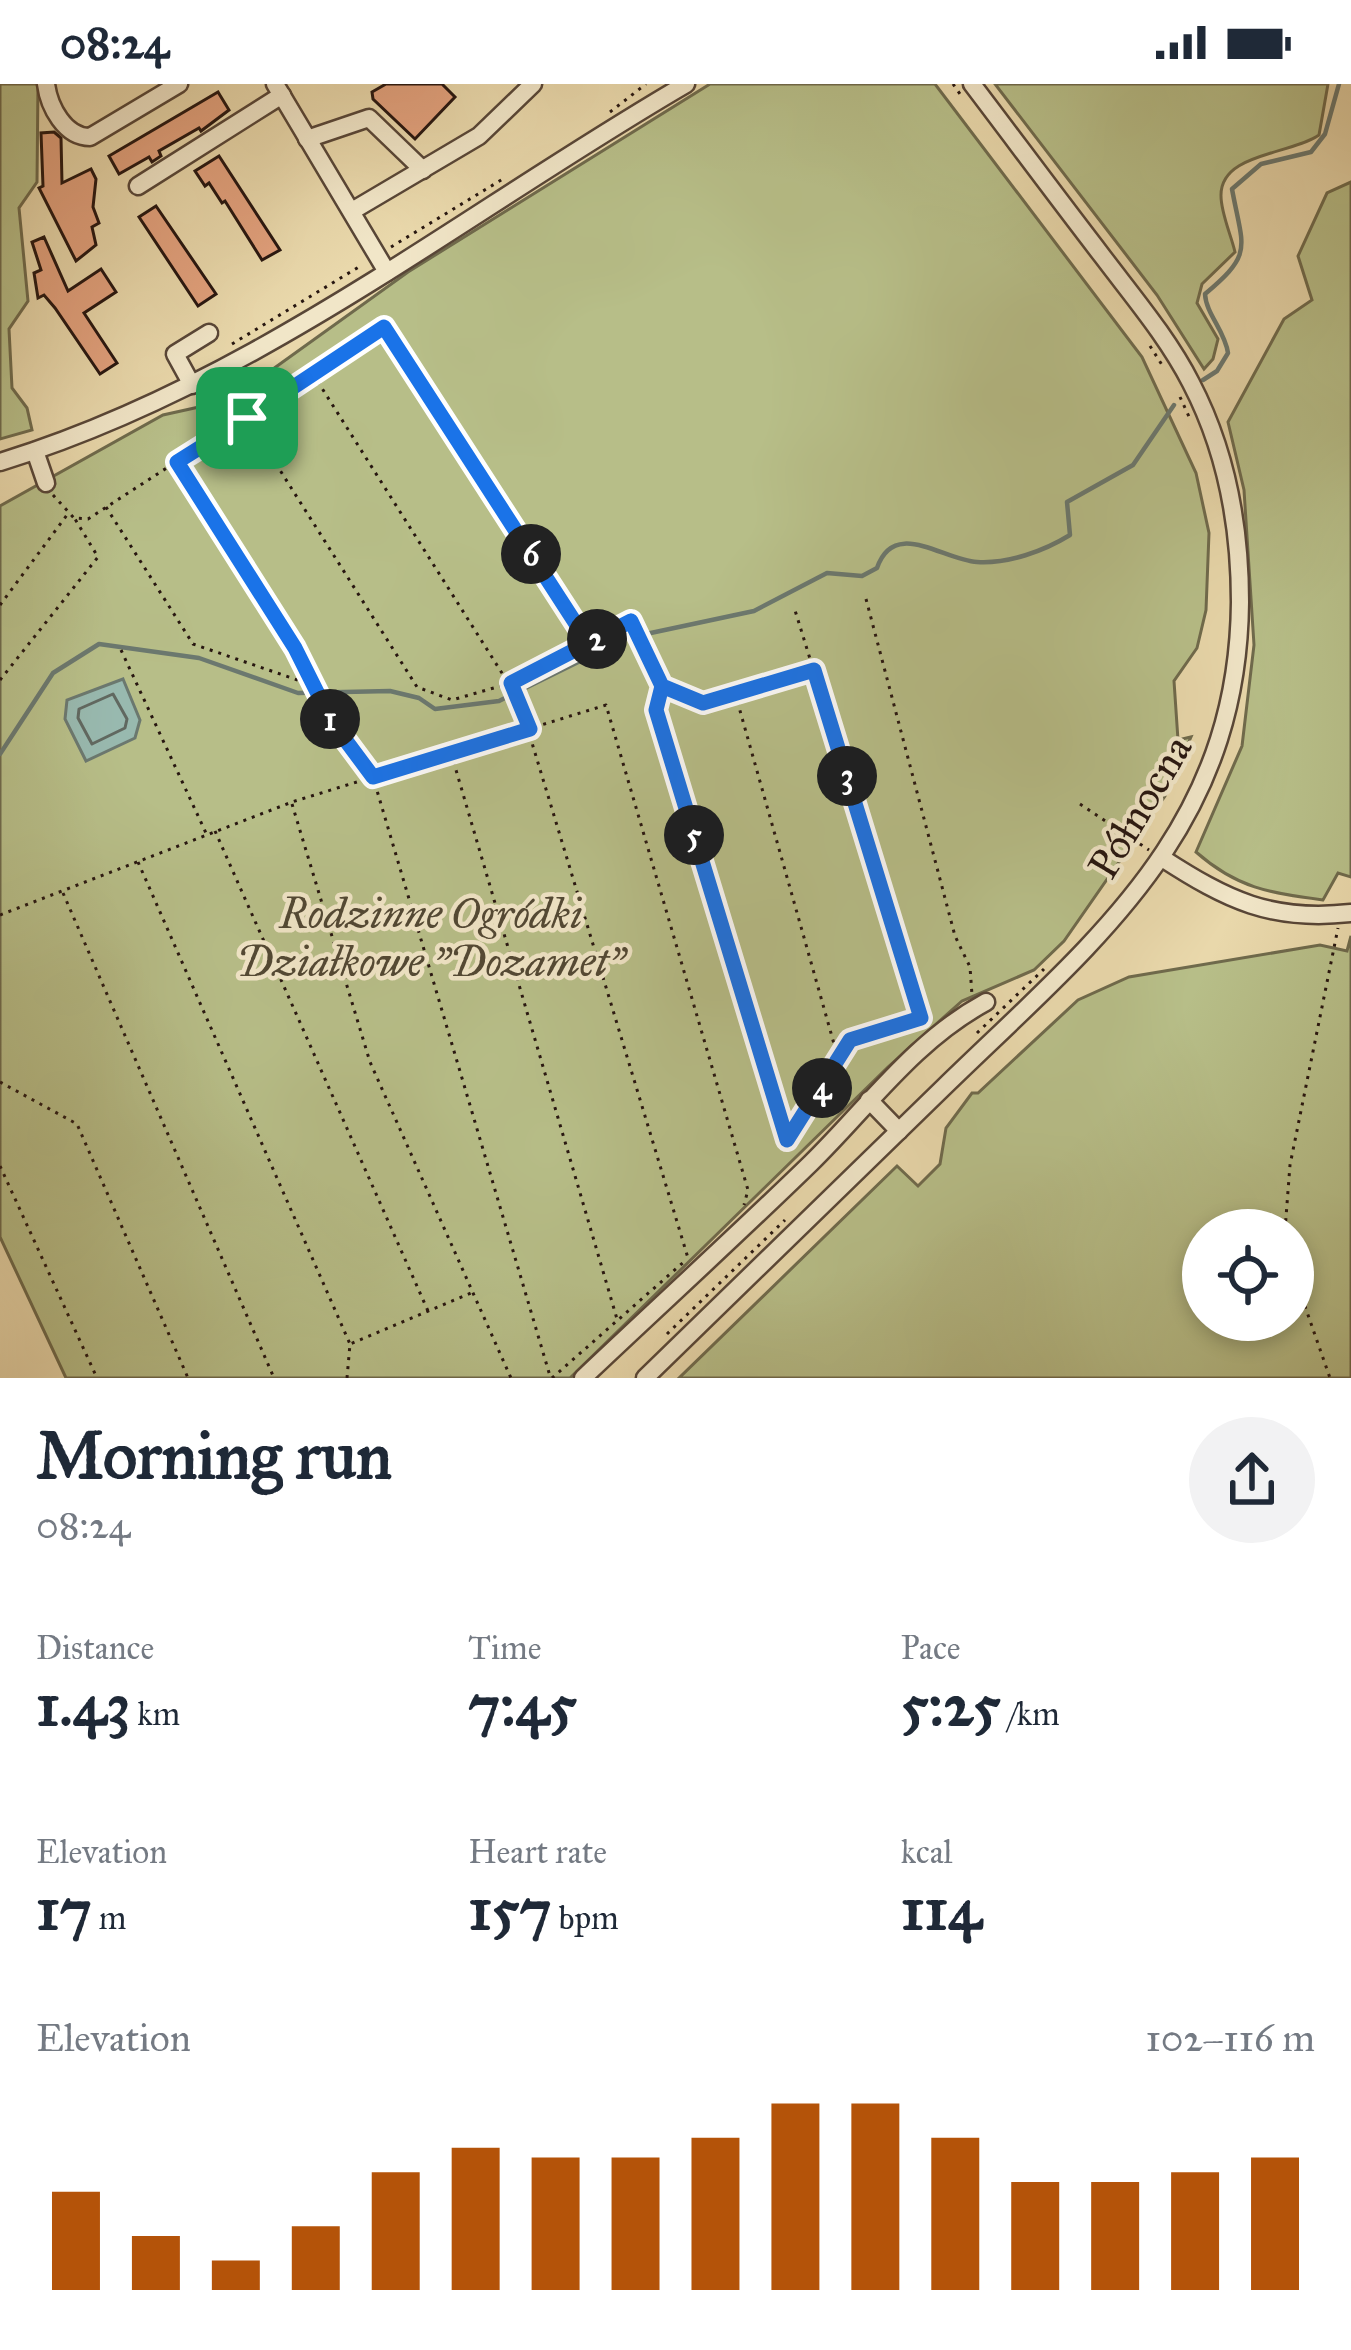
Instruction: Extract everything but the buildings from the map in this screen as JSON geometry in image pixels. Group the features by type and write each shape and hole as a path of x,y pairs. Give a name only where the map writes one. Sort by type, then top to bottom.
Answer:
{"street":[{"path":"46,84 68,130 81,137 179,84"},
{"path":"352,212 380,189 479,136 533,84"},
{"path":"0,462 88,434 285,337 382,264 686,84"},
{"name":"Północna","path":"645,1378 1086,951 1194,803 1222,742 1239,644 1240,552 1226,471 1192,385 1173,351 972,84"},
{"path":"138,186 279,90 382,264"},
{"path":"308,139 369,118 423,170"},
{"path":"192,385 175,354 209,333"},
{"path":"35,451 46,483"},
{"path":"1156,854 1241,904 1282,914 1346,914"},
{"path":"583,1378 814,1160 901,1066 979,1005"},
{"path":"869,1100 899,1131"}],"path":[{"path":"608,115 646,84"},
{"path":"953,84 967,103"},
{"path":"221,352 382,264 512,174"},
{"path":"71,516 88,519 384,327 589,644"},
{"path":"1140,331 1173,381 1196,430"},
{"path":"314,374 519,700 688,1258"},
{"path":"247,418 417,687 452,700 512,685 631,621 662,686 656,710 787,1140 850,1040 921,1018 794,607"},
{"path":"177,462 295,648 321,702 373,777 551,1378 702,1246"},
{"path":"0,680 98,556 46,483"},
{"path":"106,507 193,644 313,687"},
{"path":"0,605 71,516"},
{"path":"866,599 955,936 970,967 979,1005"},
{"path":"121,650 207,834"},
{"path":"662,686 703,703 814,670"},
{"path":"735,694 838,1060"},
{"path":"0,915 292,802 606,705 748,1190 743,1209"},
{"path":"451,753 617,1320"},
{"path":"292,802 370,1062 511,1378"},
{"path":"1080,804 1156,854 1141,862"},
{"path":"215,831 428,1311"},
{"path":"138,860 350,1344 347,1378"},
{"path":"62,892 274,1378"},
{"path":"1287,1209 1290,1165 1346,914"},
{"path":"0,1082 77,1124 188,1378"},
{"path":"0,1166 97,1378"},
{"path":"350,1344 473,1292"},
{"path":"1314,1332 1330,1378"}],"green space":[{"path":"0,84 38,84 37,182 19,208 28,301 9,329 12,388 27,408 32,430 0,439"},
{"name":"Rodzinne Ogródki Działkowe \"Dozamet\"","path":"710,84 935,84 1142,357 1196,473 1209,533 1206,610 1197,648 1174,681 1178,740 1191,737 1165,796 1064,941 1034,970 962,1001 888,1067 570,1378 66,1378 0,1237 0,506 163,415 217,403 245,389 408,272"},
{"path":"995,84 1328,84 1319,135 1244,163 1224,182 1221,203 1235,252 1202,284 1197,303 1218,339 1213,359 1204,369 1157,295"},
{"path":"1351,182 1351,877 1338,873 1323,900 1255,887 1226,874 1196,852 1242,746 1254,645 1244,490 1228,422 1284,319 1312,300 1298,256 1327,193"},
{"path":"1351,936 1351,1378 679,1378 897,1166 918,1186 940,1164 946,1128 972,1093 978,1093 1078,1000 1129,977 1320,945 1347,951"}],"water":[{"path":"123,679 140,720 135,738 86,761 65,719 67,700"}],"waterway":[{"path":"1203,380 1217,371 1228,353 1205,294 1231,269 1241,249 1232,189 1261,164 1311,152 1325,134 1339,84"},
{"path":"646,634 754,611 827,573 862,576 877,568 895,546 921,546 977,562 1013,559 1049,546 1070,535 1067,502 1133,465 1174,405"},
{"path":"0,754 53,673 99,644 199,658 298,693 390,691 419,698 435,709 499,701 627,638"}],"route":[{"path":"247,418 177,462 295,648 332,722 373,777 530,729 511,683 589,644 631,621 662,686 703,703 814,670 921,1018 850,1040 787,1140 656,710 662,686 631,621 589,644 384,327 247,418"}]}
